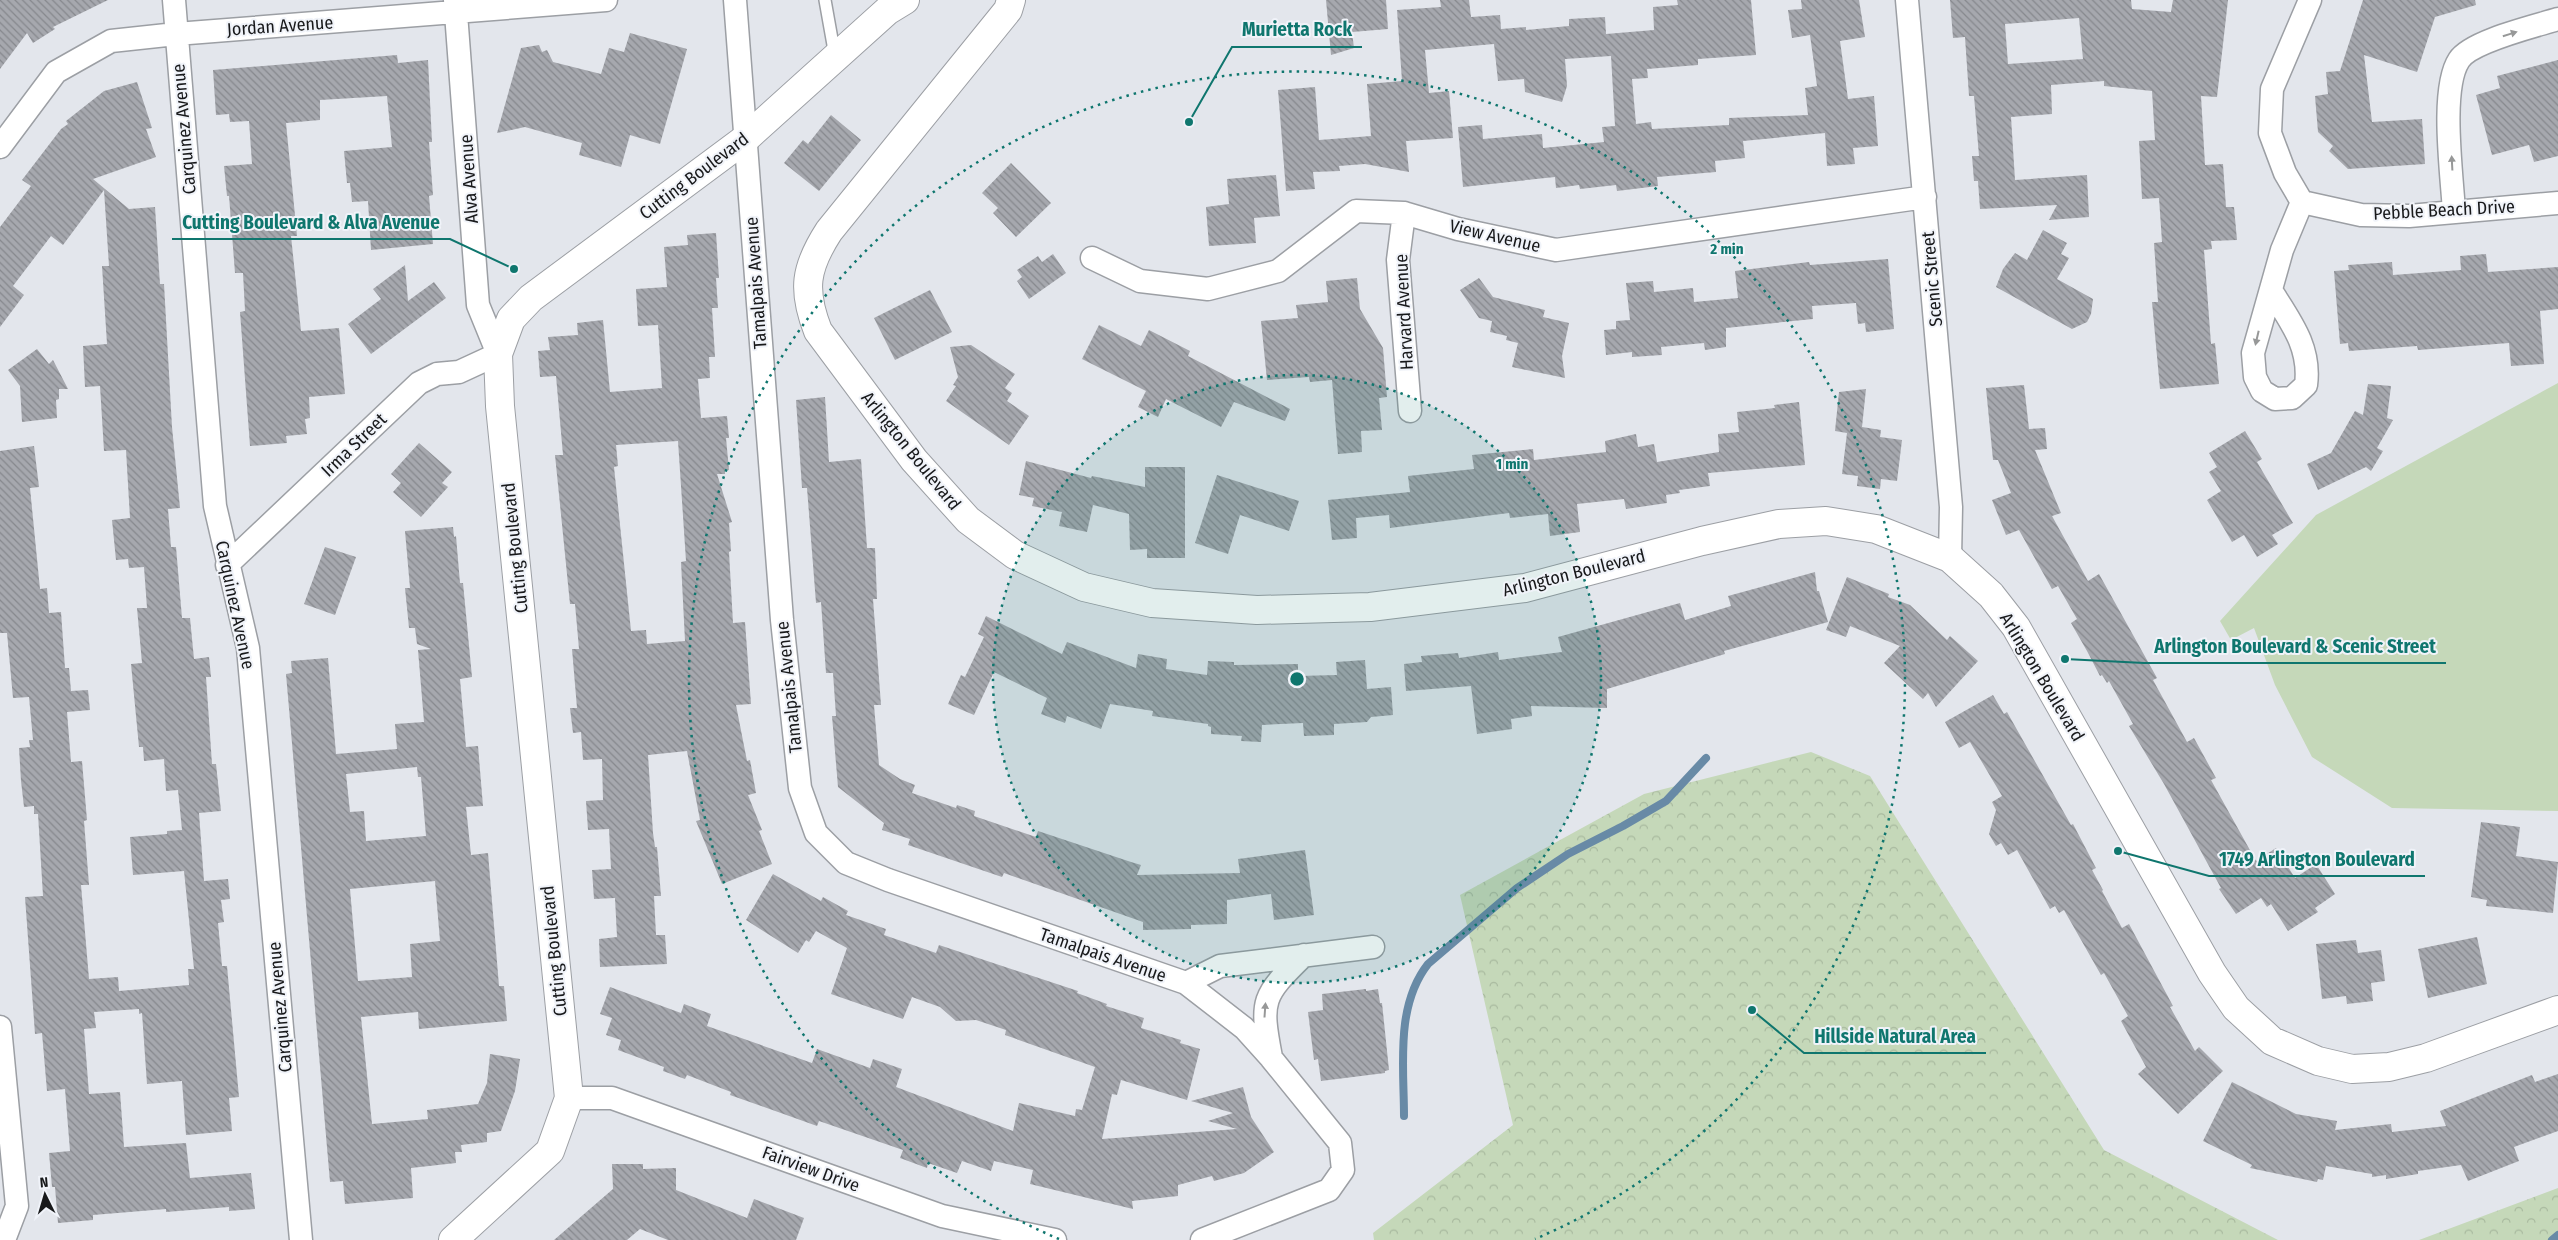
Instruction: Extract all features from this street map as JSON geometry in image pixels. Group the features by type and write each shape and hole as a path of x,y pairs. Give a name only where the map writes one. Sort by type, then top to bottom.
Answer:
{"main road":[{"name":"Cutting Boulevard","path":"453,1240 550,1151 569,1098 501,416 498,354 511,320 531,298 745,139 887,11 906,0"},
{"name":"Arlington Boulevard","path":"1011,0 1008,10 829,232 815,252 808,270 807,293 811,313 818,331 914,460 968,520 1015,555 1084,588 1152,603 1257,610 1370,607 1525,588 1702,540 1779,524 1826,521 1876,529 1950,558 1991,595 2016,627 2212,973 2236,1008 2272,1041 2318,1061 2352,1069 2390,1067 2426,1058 2558,1010"}],"street":[{"name":"Carquinez Avenue","path":"174,0 215,506 227,565 248,648 301,1240"},
{"name":"Jordan Avenue","path":"0,147 56,72 111,42 456,7 606,0"},
{"name":"Tamalpais Avenue","path":"735,0 782,620 800,788 816,833 846,863 888,880 1186,983 1244,1028 1271,1058 1340,1143 1343,1170 1329,1190 1202,1240"},
{"name":"Scenic Street","path":"1907,0 1951,507 1950,558"},
{"path":"2272,292 2282,250 2302,202 2285,173 2270,133 2272,89 2310,0"},
{"name":"Alva Avenue","path":"456,7 478,305 498,354"},
{"path":"2454,212 2448,90 2460,59 2485,42 2558,19"},
{"name":"View Avenue","path":"1092,258 1140,281 1208,289 1278,271 1356,211 1404,213 1458,228 1556,250 1925,197"},
{"name":"Pebble Beach Drive","path":"2302,202 2360,215 2409,216 2558,203"},
{"name":"Harvard Avenue","path":"1404,213 1398,260 1410,411"},
{"name":"Irma Street","path":"227,565 419,382 437,374 458,372 498,354"},
{"path":"1186,983 1220,966 1374,947"},
{"path":"1271,1058 1264,1024 1266,1000 1279,980 1304,955"},
{"path":"0,1027 17,1206 4,1240"},
{"name":"Fairview Drive","path":"569,1098 612,1098 942,1216 1055,1240"}],"lane":[{"path":"825,0 836,58"}],"green space":[{"path":"2558,383 2558,811 2392,808 2312,757 2275,685 2254,628 2231,640 2220,621 2316,515"},
{"path":"1811,752 1870,776 2104,1150 2278,1240 1374,1240 1373,1233 1513,1125 1460,895 1644,794"},
{"path":"2558,1188 2558,1240 2419,1240"}],"building":[{"path":"0,0 108,0 53,27 55,29 33,43 27,33 0,69"},
{"path":"1326,0 1386,0 1388,29 1352,32 1354,48 1331,55"},
{"path":"1440,0 1469,0 1471,17 1500,15 1501,29 1526,27 1526,30 1569,26 1569,19 1605,17 1606,34 1654,30 1653,7 1678,5 1677,0 1751,0 1756,55 1698,59 1698,65 1647,69 1648,78 1632,79 1636,124 1651,122 1652,129 1729,125 1729,118 1808,115 1805,88 1817,86 1810,35 1792,38 1788,10 1802,9 1801,0 1859,0 1865,37 1840,41 1848,99 1874,96 1878,146 1853,148 1855,164 1827,166 1825,133 1743,141 1745,158 1715,161 1716,172 1657,177 1658,186 1617,191 1616,185 1580,189 1579,185 1556,188 1555,177 1463,187 1458,127 1482,125 1483,139 1542,134 1543,148 1604,142 1602,127 1615,126 1611,56 1565,59 1567,86 1562,102 1525,92 1524,79 1498,81 1494,44 1425,50 1429,93 1449,91 1453,138 1406,141 1409,172 1365,164 1339,166 1340,171 1313,172 1315,189 1286,191 1278,90 1315,87 1319,140 1371,136 1367,84 1402,81 1397,10 1441,7"},
{"path":"1950,0 2131,0 2132,9 2171,12 2173,0 2228,0 2217,97 2201,96 2205,165 2223,164 2226,207 2234,207 2237,240 2211,241 2212,249 2204,250 2211,344 2215,343 2219,384 2160,389 2152,302 2158,302 2154,243 2162,242 2159,198 2142,199 2139,141 2155,140 2152,91 2104,86 2104,81 2051,85 2052,114 2011,117 2015,180 2087,175 2089,217 2049,220 2057,205 1980,209 1978,181 1974,181 1972,156 1979,156 1974,96 1969,96 1965,37 1953,38","holes":["2079,18 2083,59 2008,64 2005,24"]},
{"path":"2363,0 2475,0 2476,5 2435,17 2417,72 2364,55 2372,122 2422,119 2425,164 2348,169 2329,151 2333,146 2318,132 2315,96 2328,94 2326,72 2340,71"},
{"path":"630,33 687,49 660,144 630,135 621,167 579,155 582,143 525,127 497,133 521,48 539,45 542,52 547,50 553,62 601,74 609,48 624,52"},
{"path":"397,55 398,63 428,60 432,142 429,142 433,195 429,196 433,244 371,250 368,201 352,202 350,183 347,183 344,151 392,147 387,96 320,100 320,120 286,123 297,236 291,236 301,331 339,328 345,394 309,397 310,418 305,419 307,434 286,436 287,443 250,446 240,312 245,311 243,273 235,273 229,196 227,196 224,166 252,164 249,121 230,122 229,114 216,115 213,70"},
{"path":"2558,60 2558,156 2534,162 2529,145 2492,155 2476,95 2500,88 2497,76"},
{"path":"137,82 152,128 146,129 156,157 93,179 129,209 155,207 160,284 164,284 172,427 180,508 168,509 171,547 176,547 182,618 190,618 194,659 209,657 211,677 206,677 212,764 216,764 221,811 199,813 204,881 228,879 230,899 221,900 224,922 218,923 222,966 227,966 239,1097 229,1098 232,1131 186,1135 182,1081 147,1084 142,1013 139,1014 139,1009 94,1012 96,1028 84,1029 89,1094 120,1092 124,1147 186,1143 190,1178 251,1173 255,1209 229,1211 229,1207 166,1212 166,1209 93,1215 93,1220 58,1223 55,1187 52,1187 49,1153 70,1151 65,1089 47,1091 42,1033 35,1034 25,897 43,896 38,814 34,814 34,806 24,807 21,781 19,748 30,747 29,740 33,740 29,697 13,698 7,633 0,633 0,451 34,446 39,487 30,488 40,589 47,588 49,613 61,612 65,668 69,668 71,691 88,690 90,710 67,712 71,762 82,761 87,820 84,821 89,885 81,885 89,979 118,977 119,991 189,985 188,969 194,969 184,871 133,875 130,837 167,834 167,831 182,830 178,790 166,791 164,759 144,761 143,747 139,747 131,664 142,663 137,608 147,608 144,567 129,568 128,559 116,560 112,520 130,518 126,450 104,451 100,386 85,387 83,346 107,344 102,266 109,266 104,190 63,245 51,236 13,286 24,295 0,327 0,227 31,186 22,180 61,129 68,124 66,121 104,91"},
{"path":"831,115 861,140 819,191 784,163 803,140 808,144"},
{"path":"1011,163 1051,203 1016,237 993,213 998,208 982,193"},
{"path":"1276,175 1280,216 1254,218 1256,243 1209,246 1206,207 1229,204 1227,179"},
{"path":"2043,230 2067,243 2061,254 2069,258 2057,279 2093,299 2091,314 2087,322 2072,329 1996,287 2003,269 2015,253 2027,260"},
{"path":"716,233 719,278 716,278 718,308 712,308 715,357 709,357 710,378 698,379 701,418 727,416 729,438 726,438 729,470 725,471 725,474 717,474 732,522 729,523 731,551 729,552 733,623 745,622 751,704 736,705 747,761 750,760 756,793 748,795 762,830 759,831 772,864 722,884 696,821 700,820 687,751 648,755 653,833 655,847 657,847 661,896 654,896 656,935 665,935 667,964 600,967 599,939 617,937 615,898 594,899 592,870 611,869 609,829 588,830 586,801 603,800 602,759 583,760 581,732 573,733 570,708 577,708 572,649 579,649 575,604 570,604 555,455 563,455 556,376 540,377 538,351 550,350 548,337 578,335 577,323 603,320 610,392 662,388 658,325 638,326 636,289 667,287 664,247 688,245 687,235","holes":["678,441 686,561 681,562 685,641 647,644 646,630 631,631 614,467 618,466 616,445"]},
{"path":"1053,254 1066,273 1029,299 1017,281 1022,277 1017,270 1038,256 1042,262"},
{"path":"2486,254 2488,272 2558,267 2558,309 2540,311 2544,364 2511,366 2509,343 2418,350 2417,346 2349,351 2348,343 2340,344 2334,271 2349,270 2348,265 2392,262 2393,275 2461,270 2460,256"},
{"path":"1888,259 1894,329 1866,332 1865,323 1858,324 1856,303 1812,306 1813,319 1726,328 1726,347 1705,350 1704,343 1661,347 1662,355 1632,357 1632,352 1606,355 1604,330 1616,329 1616,321 1630,320 1626,283 1653,281 1654,292 1693,288 1694,302 1738,298 1735,271 1809,262 1810,265"},
{"path":"405,265 408,301 434,282 446,298 371,354 348,324 381,299 373,289"},
{"path":"1357,278 1360,309 1383,348 1387,397 1379,398 1382,430 1361,431 1362,452 1338,454 1332,380 1310,382 1309,377 1267,380 1261,321 1298,318 1296,305 1328,302 1326,281"},
{"path":"1479,278 1493,297 1545,310 1543,317 1569,323 1562,356 1565,378 1512,367 1518,343 1506,340 1507,336 1490,332 1492,321 1479,318 1460,290"},
{"path":"930,290 952,332 895,360 874,318"},
{"path":"1099,325 1141,346 1149,330 1190,351 1188,356 1290,409 1285,421 1234,402 1221,427 1166,399 1158,417 1138,407 1146,391 1082,359"},
{"path":"971,345 1015,374 1005,388 1012,393 1007,401 1029,416 1009,445 946,401 956,386 953,385 958,377 950,347"},
{"path":"37,349 49,364 53,360 68,389 59,389 59,399 56,400 57,418 22,422 20,386 8,370"},
{"path":"2368,384 2391,386 2387,418 2393,420 2377,448 2383,451 2371,471 2366,467 2318,490 2307,464 2331,453 2355,411 2363,415"},
{"path":"2024,385 2029,429 2045,428 2047,449 2035,450 2061,513 2052,516 2088,581 2099,574 2157,678 2153,680 2187,742 2194,738 2216,778 2211,780 2256,861 2276,848 2295,878 2316,864 2335,894 2315,908 2318,912 2288,931 2271,904 2267,907 2261,898 2236,914 2219,889 2221,888 2164,784 2129,726 2133,724 2109,681 2107,683 2102,675 2100,676 2071,623 2077,619 2058,586 2052,589 2019,530 2006,535 1992,500 2011,493 1998,460 1993,460 1986,388"},
{"path":"1866,389 1862,427 1881,430 1880,437 1902,440 1897,481 1881,479 1880,489 1857,486 1858,476 1842,474 1847,433 1835,431 1839,392"},
{"path":"825,397 829,462 861,459 867,548 875,548 877,599 873,599 881,705 874,705 879,765 900,779 915,785 912,793 956,808 957,805 975,811 974,816 1036,837 1038,831 1141,865 1137,875 1240,873 1238,859 1305,850 1314,915 1274,920 1271,894 1227,900 1227,924 1191,925 1191,929 1143,930 1143,922 1004,873 1002,877 908,845 910,839 882,830 884,823 838,787 832,716 836,716 833,673 826,673 821,602 816,603 807,488 802,488 796,400"},
{"path":"1799,402 1805,465 1708,473 1710,486 1679,490 1680,493 1666,495 1667,503 1626,509 1624,499 1577,504 1580,532 1550,536 1548,514 1510,518 1509,513 1390,528 1389,515 1356,518 1357,538 1332,540 1328,500 1410,492 1408,476 1474,469 1472,455 1533,449 1534,460 1606,452 1605,441 1636,434 1638,447 1654,444 1657,462 1719,452 1718,434 1739,432 1737,412 1775,408 1774,405"},
{"path":"2245,431 2262,459 2257,462 2293,523 2272,535 2278,544 2257,557 2244,535 2232,542 2207,500 2221,491 2209,472 2217,467 2209,453"},
{"path":"419,443 452,472 442,483 448,487 421,517 393,492 401,483 391,474"},
{"path":"1026,461 1091,478 1092,476 1145,487 1145,467 1185,467 1185,558 1147,558 1147,549 1130,550 1129,514 1093,505 1087,532 1059,526 1062,512 1032,506 1034,498 1019,495"},
{"path":"1217,475 1299,501 1289,531 1240,515 1228,554 1195,543"},
{"path":"453,527 454,537 456,536 460,583 463,583 472,677 460,679 466,747 478,746 483,806 466,807 471,855 488,853 499,986 504,986 507,1021 419,1029 418,1012 361,1017 372,1124 428,1119 427,1110 478,1104 487,1083 490,1054 520,1059 515,1091 501,1131 487,1133 487,1142 461,1145 462,1152 455,1152 456,1163 411,1168 413,1198 345,1204 343,1181 330,1182 286,674 292,673 291,661 328,658 336,754 397,749 395,724 424,722 418,650 431,649 417,644 415,628 409,628 405,588 410,588 405,531","holes":["417,767 418,777 421,777 426,836 366,841 364,811 350,812 346,774","435,881 440,941 410,944 412,977 358,981 350,889"]},
{"path":"325,547 356,557 335,615 304,604"},
{"path":"1815,572 1817,591 1819,591 1828,622 1724,651 1725,654 1607,689 1607,708 1531,706 1532,716 1511,719 1512,729 1477,734 1471,686 1406,691 1404,664 1422,662 1421,656 1458,653 1459,658 1498,652 1499,660 1562,652 1558,637 1680,603 1685,620 1731,606 1728,596"},
{"path":"1847,577 1889,594 1888,597 1910,605 1947,640 1950,636 1978,661 1936,707 1928,693 1923,699 1884,663 1900,646 1850,626 1846,637 1826,630"},
{"path":"986,616 1062,654 1067,642 1136,668 1138,654 1167,659 1166,669 1207,675 1208,661 1234,662 1234,665 1298,664 1298,676 1337,675 1336,662 1365,660 1367,689 1391,687 1393,715 1371,717 1367,722 1334,724 1334,735 1304,736 1303,723 1262,725 1261,742 1241,741 1242,736 1211,734 1211,727 1208,724 1152,716 1153,711 1110,704 1101,729 1067,716 1065,723 1041,714 1047,698 994,672 974,715 948,704 961,675 965,677 984,637 978,634"},
{"path":"1993,695 2004,714 2007,712 2071,825 2073,824 2096,868 2092,870 2102,891 2122,928 2129,924 2173,1006 2170,1007 2195,1051 2199,1047 2223,1071 2178,1114 2138,1074 2146,1067 2121,1021 2128,1016 2104,973 2101,975 2064,910 2059,913 2055,906 2050,909 2017,850 2008,855 2001,843 1996,846 1989,834 1996,810 1992,802 2002,796 1970,742 1959,748 1945,722"},
{"path":"2481,822 2520,827 2516,856 2558,862 2553,913 2486,906 2487,900 2471,897"},
{"path":"773,874 821,901 823,897 848,911 846,915 886,929 884,935 936,953 939,945 1078,991 1077,993 1107,1004 1106,1006 1144,1018 1141,1028 1181,1040 1180,1043 1200,1049 1187,1100 1121,1080 1117,1095 1112,1094 1102,1139 1237,1129 1208,1121 1233,1113 1191,1101 1243,1087 1251,1117 1274,1152 1244,1173 1214,1181 1212,1176 1178,1185 1178,1196 1132,1201 1133,1209 1030,1184 1033,1170 994,1161 991,1171 962,1161 957,1173 928,1163 927,1168 900,1158 903,1150 819,1121 817,1126 730,1095 731,1092 687,1075 685,1079 663,1071 664,1067 618,1050 621,1040 606,1035 612,1018 600,1014 610,987 681,1013 684,1004 711,1014 707,1026 812,1063 817,1049 870,1068 873,1059 902,1069 896,1087 1013,1131 1019,1103 1075,1116 1076,1109 1082,1110 1095,1067 1005,1035 1006,1030 976,1020 956,1021 940,1007 912,997 903,1019 831,994 847,948 816,931 809,942 806,940 798,953 746,920"},
{"path":"2477,937 2487,984 2428,998 2418,949"},
{"path":"2356,940 2358,953 2381,950 2385,981 2371,983 2373,1001 2347,1004 2346,996 2322,999 2316,944"},
{"path":"1366,989 1366,991 1378,989 1380,1003 1382,1003 1389,1070 1385,1071 1385,1073 1321,1081 1318,1059 1314,1060 1308,1012 1323,1010 1322,994"},
{"path":"2558,1074 2558,1131 2514,1147 2519,1161 2468,1181 2461,1165 2418,1171 2418,1174 2386,1179 2386,1175 2372,1177 2372,1174 2326,1166 2323,1180 2318,1179 2317,1182 2250,1168 2252,1165 2203,1141 2232,1082 2296,1114 2337,1121 2335,1130 2391,1124 2392,1132 2446,1126 2440,1111 2532,1075 2535,1082"},
{"path":"612,1164 643,1164 643,1169 676,1168 676,1190 747,1218 754,1199 804,1218 796,1240 668,1240 640,1229 627,1240 554,1240 613,1189"}],"waterway":[{"path":"1404,1116 1403,1057 1406,1018 1410,999 1417,981 1428,964 1517,888 1568,854 1623,826 1666,801 1706,758"},
{"path":"2552,1240 2558,1235"}],"place":[{"name":"Murietta Rock","path":"1189,122"},
{"name":"Cutting Boulevard & Alva Avenue","path":"514,269"},
{"name":"Arlington Boulevard & Scenic Street","path":"2065,659"},
{"name":"1749 Arlington Boulevard","path":"2118,851"},
{"name":"Hillside Natural Area","path":"1752,1010"}]}
